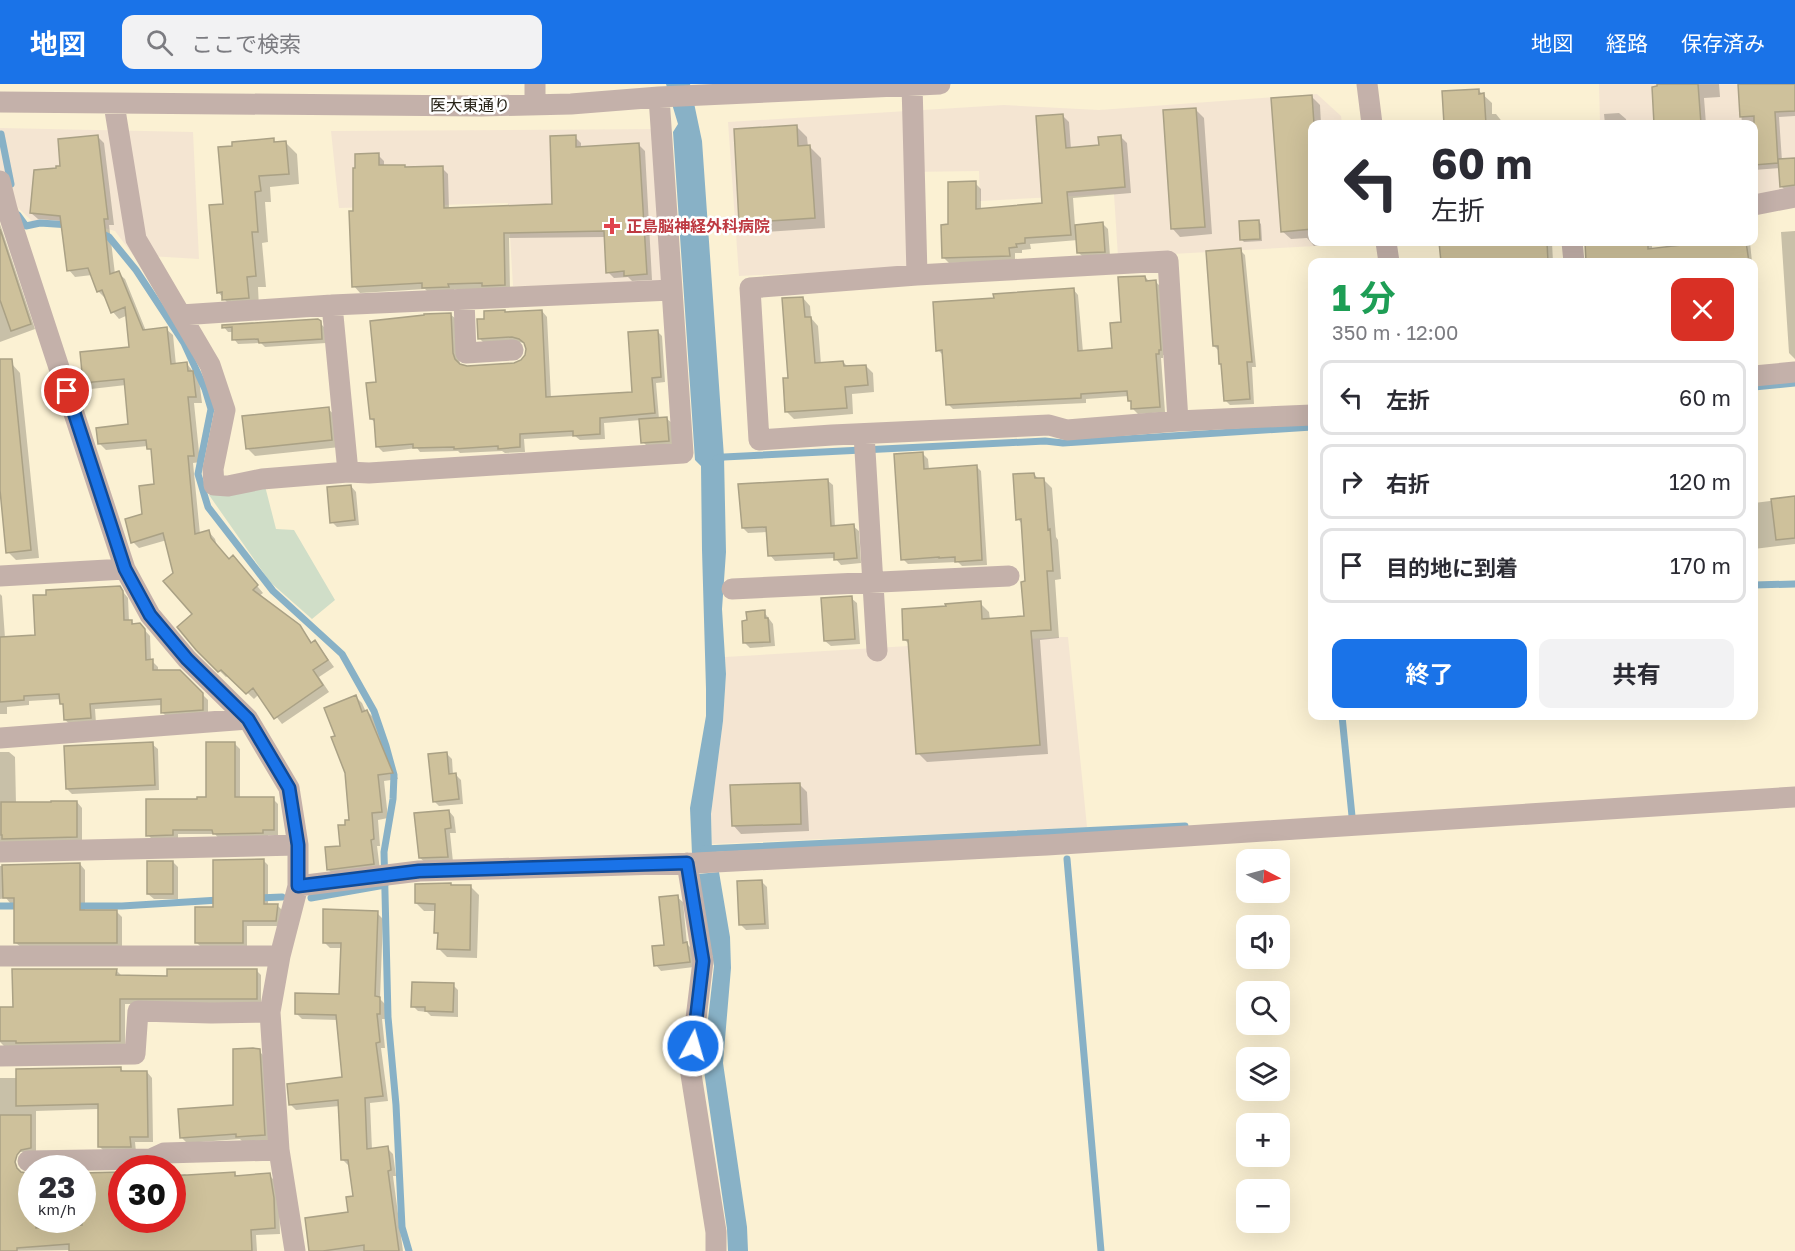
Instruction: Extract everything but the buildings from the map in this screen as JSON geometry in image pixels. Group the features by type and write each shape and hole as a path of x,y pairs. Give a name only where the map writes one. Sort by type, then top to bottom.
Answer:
{"street":[{"name":"医大東通り","path":"0,102 114,104 535,94 662,97 939,84"},
{"path":"1367,84 1372,120"},
{"path":"912,85 917,275"},
{"path":"114,104 136,239 210,365 225,410 213,470 214,485 228,486 262,479 348,471 369,473 683,453 662,97"},
{"path":"0,181 4,210 125,569 150,615 187,659 248,719 289,788 298,845 298,886 280,956 270,1012 279,1150 295,1251"},
{"path":"1758,204 1795,197"},
{"path":"1178,421 1168,261 917,275 750,288 759,440 865,444 1049,425 1067,430 1308,414"},
{"path":"181,315 332,305 672,290"},
{"path":"464,300 466,353 513,350"},
{"path":"332,305 348,471"},
{"path":"1758,376 1795,372"},
{"path":"865,444 877,651"},
{"path":"0,576 125,569"},
{"path":"732,589 1009,576"},
{"path":"0,738 248,719"},
{"path":"298,886 419,871 699,863 1059,844 1795,797"},
{"path":"0,852 298,845"},
{"path":"699,863 703,961 690,1068 716,1232 716,1251"},
{"path":"0,956 280,956"},
{"path":"0,1056 135,1054 138,1011 270,1012"},
{"path":"96,1160 150,1159 164,1153 279,1150"}],"shaded area":[{"path":"1599,84 1795,84 1795,188 1758,194 1758,120 1600,120"},
{"path":"1317,94 1341,116 1342,120 1308,120 1308,246 1316,246 1118,257 1114,194 980,201 979,171 907,172 910,268 739,276 728,122 1004,105 1099,110"},
{"path":"0,128 193,132 199,259 133,255 115,231 82,222 32,221 12,202 0,204"},
{"path":"670,129 680,284 513,286 508,203 339,208 331,131"},
{"path":"1068,637 1087,827 712,844 711,814 723,721 725,657"}],"green space":[{"path":"265,486 276,529 294,530 335,600 312,619 270,582 209,495"}],"water":[{"path":"666,84 690,84 702,141 724,457 726,552 722,609 726,674 723,721 711,814 712,854 692,854 690,808 706,716 701,466 695,460 673,132 678,124"},
{"path":"719,872 730,937 731,968 723,1063 747,1227 748,1251 728,1251 727,1229 703,1064 714,966 698,874"}],"waterway":[{"path":"1,134 11,184"},
{"path":"18,215 26,226 40,223 70,225"},
{"path":"98,232 109,237 136,270 184,343 205,389 211,409 198,474 208,507 273,591 342,654 374,711 386,746 394,775 393,799 384,852 388,1017 396,1105 402,1227 409,1251"},
{"path":"1758,387 1795,383"},
{"path":"716,459 1045,441 1063,443 1308,427"},
{"path":"1758,585 1795,584"},
{"path":"1342,720 1352,816"},
{"path":"704,849 1185,826"},
{"path":"1067,859 1101,1251"},
{"path":"311,898 385,885"},
{"path":"258,898 282,897"},
{"path":"72,906 122,906 219,900"},
{"path":"0,906 22,906"}],"place":[{"name":"正島脳神経外科病院","path":"612,226"}],"route":[{"path":"67,391 125,569 150,615 187,659 248,719 289,788 298,845 298,886 419,871 687,863 703,961 693,1046"}]}
